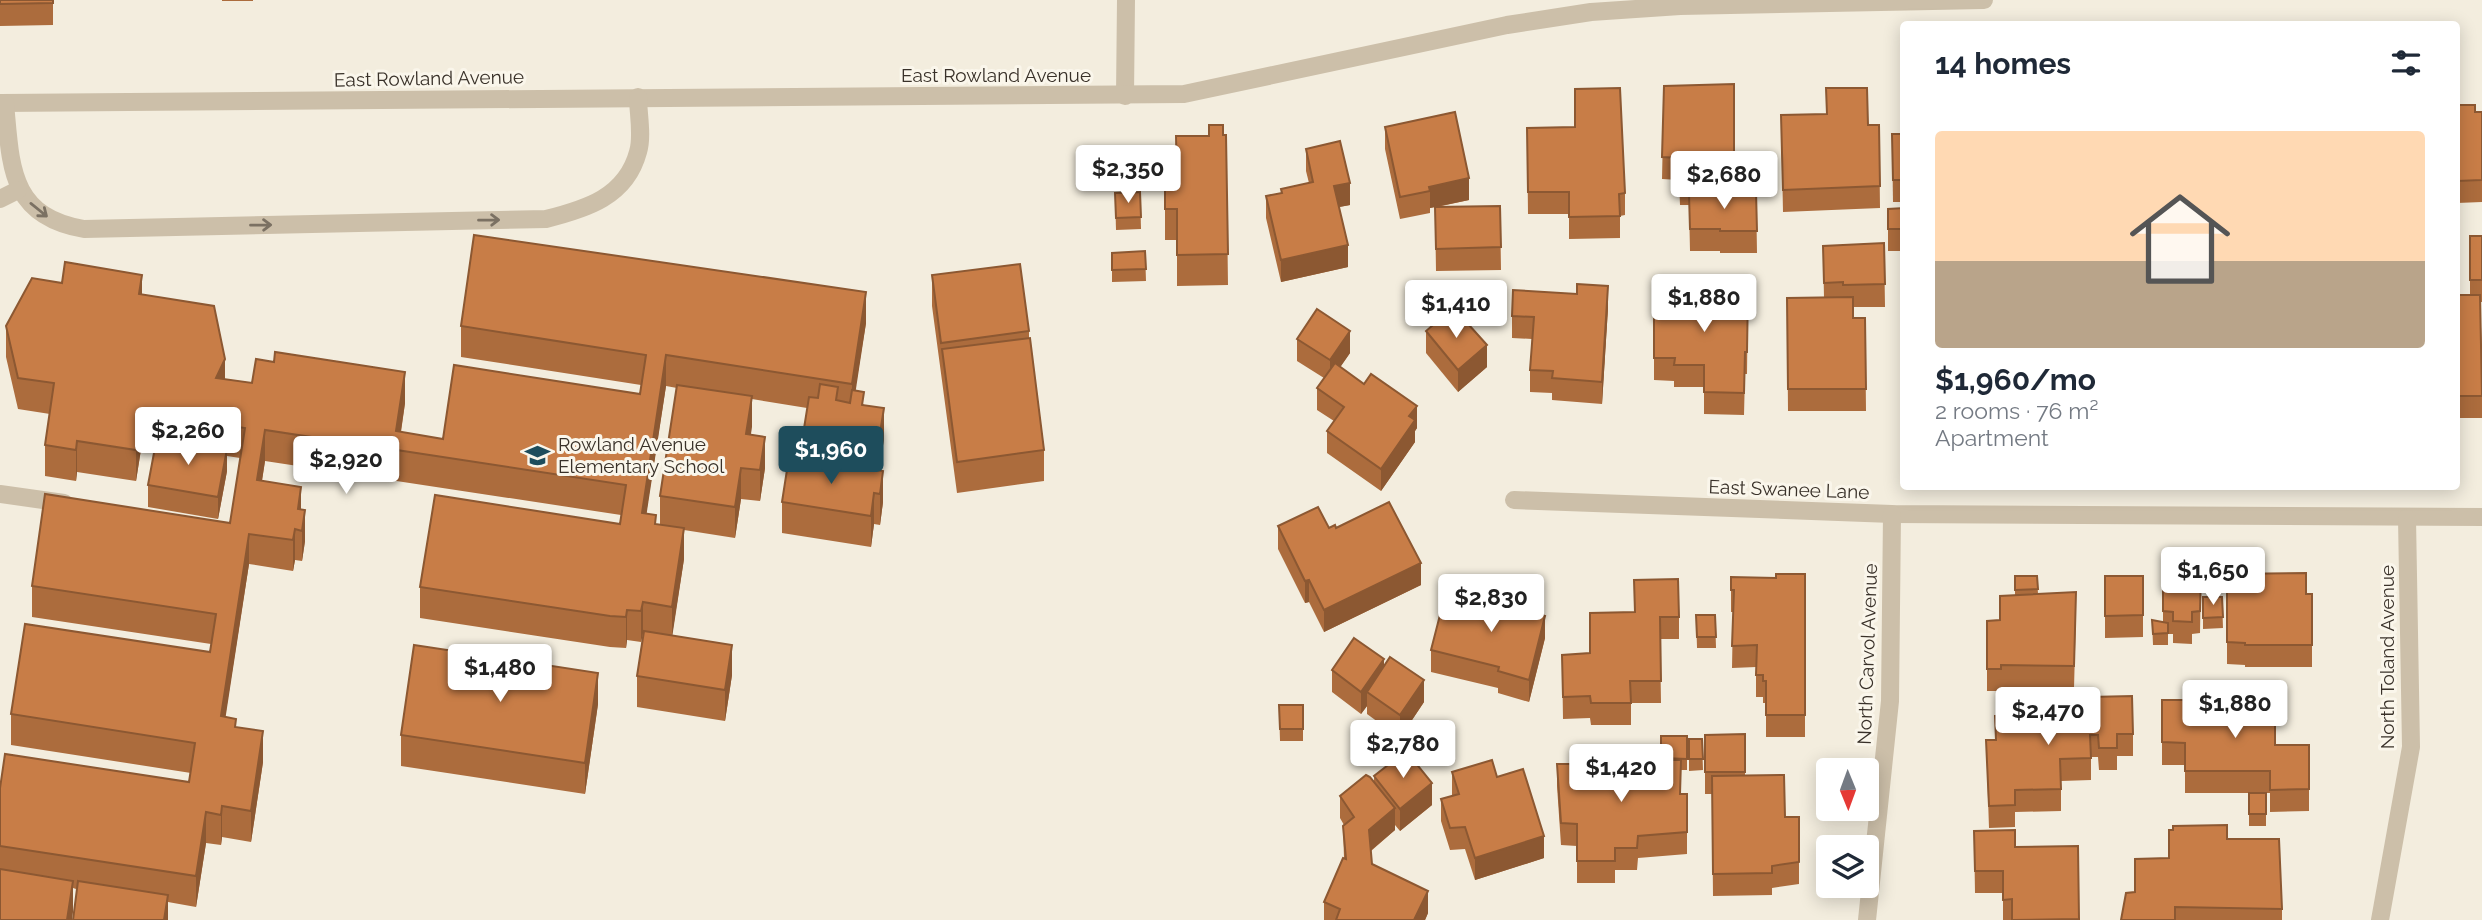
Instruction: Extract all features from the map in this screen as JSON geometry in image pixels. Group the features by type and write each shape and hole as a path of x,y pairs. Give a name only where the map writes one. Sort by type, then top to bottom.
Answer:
{"street":[{"path":"1125,96 1126,0"},
{"name":"East Rowland Avenue","path":"2,103 1184,94 1507,25 1591,12 1680,6 1984,0"},
{"path":"2,103 18,190 58,224 84,229 546,219 582,210 616,192 639,151 638,97"},
{"path":"0,200 18,190"},
{"path":"0,494 64,503"},
{"name":"East Swanee Lane","path":"1514,500 1892,514 2482,517"},
{"name":"North Carvol Avenue","path":"1867,920 1890,701 1892,514"},
{"name":"North Toland Avenue","path":"2380,920 2411,747 2407,518"}],"building":[{"path":"0,0 53,0 53,3 0,4"},
{"path":"1734,84 1734,151 1720,173 1721,183 1680,183 1679,158 1662,157 1664,86"},
{"path":"1620,88 1625,193 1619,194 1620,216 1569,217 1569,192 1528,192 1527,128 1575,127 1575,89"},
{"path":"1826,88 1867,88 1868,125 1879,125 1880,186 1783,190 1781,115 1827,114"},
{"path":"2460,105 2475,105 2475,112 2482,112 2482,180 2460,181"},
{"path":"1455,112 1469,178 1429,187 1430,191 1400,197 1385,127"},
{"path":"1209,125 1223,125 1223,135 1226,135 1228,254 1177,255 1177,209 1165,209 1165,182 1177,181 1176,136 1209,136"},
{"path":"1892,134 1900,134 1900,180 1893,180"},
{"path":"1340,141 1350,183 1334,186 1348,245 1281,260 1266,196 1282,193 1281,189 1313,182 1306,149"},
{"path":"1756,191 1757,231 1690,229 1689,194"},
{"path":"1140,192 1141,217 1116,218 1115,193"},
{"path":"1500,206 1501,247 1436,249 1435,207"},
{"path":"1900,208 1900,229 1888,229 1888,209"},
{"path":"474,235 866,292 852,384 666,355 642,513 656,515 655,524 684,528 672,607 643,602 641,611 627,610 626,617 420,587 435,495 620,524 626,485 265,430 257,480 301,487 298,509 305,510 302,531 295,529 293,540 249,534 221,716 236,719 235,727 263,731 251,811 222,806 221,815 206,812 196,876 0,846 0,788 5,754 189,782 195,743 11,714 25,624 210,652 216,614 32,586 45,494 230,523 245,428 142,412 136,450 77,441 76,450 45,445 54,383 18,378 6,326 32,278 62,283 65,262 142,275 139,294 214,306 225,359 216,378 252,383 256,359 274,362 275,352 405,372 396,431 443,439 454,365 640,394 646,355 461,326"},
{"path":"2470,236 2482,236 2482,280 2470,280"},
{"path":"1884,243 1885,284 1824,283 1823,246"},
{"path":"1145,251 1146,269 1112,270 1112,253"},
{"path":"1020,264 1029,331 941,343 932,275"},
{"path":"1577,284 1608,286 1602,382 1552,378 1553,371 1530,370 1534,317 1512,316 1513,290 1577,294"},
{"path":"1654,289 1748,290 1744,393 1704,392 1704,365 1674,365 1675,358 1654,358"},
{"path":"2460,295 2480,295 2482,396 2460,396"},
{"path":"1853,297 1853,318 1865,318 1866,389 1788,389 1787,298"},
{"path":"1317,309 1350,331 1330,360 1297,339"},
{"path":"1447,313 1454,321 1460,315 1487,345 1458,370 1426,331"},
{"path":"1030,338 1044,450 957,462 942,349"},
{"path":"1335,363 1364,384 1371,374 1417,406 1409,416 1415,420 1381,469 1327,431 1344,407 1317,388"},
{"path":"820,384 838,387 836,400 850,403 852,390 864,392 862,405 884,408 877,452 802,441 809,397 818,398"},
{"path":"677,385 752,396 746,434 765,437 760,470 741,468 735,507 660,496"},
{"path":"157,437 227,449 218,497 148,485"},
{"path":"789,457 883,471 880,494 874,493 871,516 782,502"},
{"path":"1389,502 1421,563 1324,610 1309,580 1305,581 1278,526 1318,507 1329,528 1335,525 1336,528"},
{"path":"2163,573 2201,573 2200,611 2192,612 2192,622 2173,621 2173,612 2163,611"},
{"path":"2306,573 2306,594 2312,594 2312,645 2245,645 2227,642 2227,574"},
{"path":"1776,574 1805,574 1805,715 1766,715 1766,681 1763,681 1763,675 1756,675 1757,645 1732,646 1734,590 1731,590 1731,577 1776,578"},
{"path":"2015,576 2037,576 2038,589 2015,590"},
{"path":"2105,576 2143,576 2143,615 2105,616"},
{"path":"1678,579 1679,617 1660,617 1661,681 1630,681 1631,703 1591,703 1590,696 1563,697 1562,655 1590,653 1590,613 1635,612 1634,580"},
{"path":"2076,592 2074,666 2001,665 2001,669 1987,669 1987,621 2000,620 2000,596"},
{"path":"1464,594 1539,611 1538,614 1545,616 1529,680 1498,671 1499,667 1431,650 1440,615 1449,617 1453,597"},
{"path":"2203,597 2222,597 2223,617 2203,618"},
{"path":"1696,615 1715,615 1716,637 1697,637"},
{"path":"2152,620 2168,623 2168,633 2153,634"},
{"path":"644,631 732,645 725,690 637,676"},
{"path":"1354,638 1384,659 1361,692 1332,670"},
{"path":"414,645 598,673 585,763 401,735"},
{"path":"1390,657 1424,680 1400,715 1367,692"},
{"path":"2132,696 2133,734 2117,734 2117,748 2099,748 2098,735 2090,735 2091,758 2060,759 2061,789 2015,790 2015,805 1989,806 1986,740 1996,740 1995,716 2052,714 2052,724 2068,724 2068,731 2091,731 2090,697"},
{"path":"2162,700 2275,700 2275,745 2309,745 2309,789 2270,790 2270,771 2185,771 2185,743 2162,742"},
{"path":"1279,705 1303,705 1303,729 1280,729"},
{"path":"1745,734 1745,772 1705,772 1705,735"},
{"path":"1661,736 1687,736 1687,759 1661,758"},
{"path":"1689,739 1702,739 1703,759 1689,759"},
{"path":"1406,751 1432,783 1400,809 1374,776"},
{"path":"1492,760 1497,777 1523,769 1544,836 1475,858 1465,827 1450,828 1441,799 1459,794 1452,772"},
{"path":"1595,760 1681,760 1680,794 1687,794 1687,832 1638,836 1637,848 1615,848 1615,861 1577,861 1577,824 1561,823 1557,764 1595,764"},
{"path":"1366,775 1395,808 1369,830 1372,864 1428,891 1414,920 1336,920 1340,909 1324,902 1343,858 1346,859 1343,826 1354,817 1340,796"},
{"path":"1784,775 1785,817 1799,817 1799,862 1772,866 1772,873 1713,874 1712,776"},
{"path":"2249,793 2266,793 2266,814 2249,814"},
{"path":"2227,825 2227,839 2279,839 2282,909 2175,907 2175,920 2121,920 2126,893 2135,892 2135,859 2169,858 2169,830 2173,830 2173,826"},
{"path":"2015,830 2015,847 2078,846 2079,919 2012,920 2012,899 2003,900 2003,871 1975,871 1974,831"},
{"path":"0,869 73,881 67,920 0,920"},
{"path":"78,881 168,895 164,920 73,920"}],"place":[{"name":"Rowland Avenue Elementary School","path":"538,455"}]}
